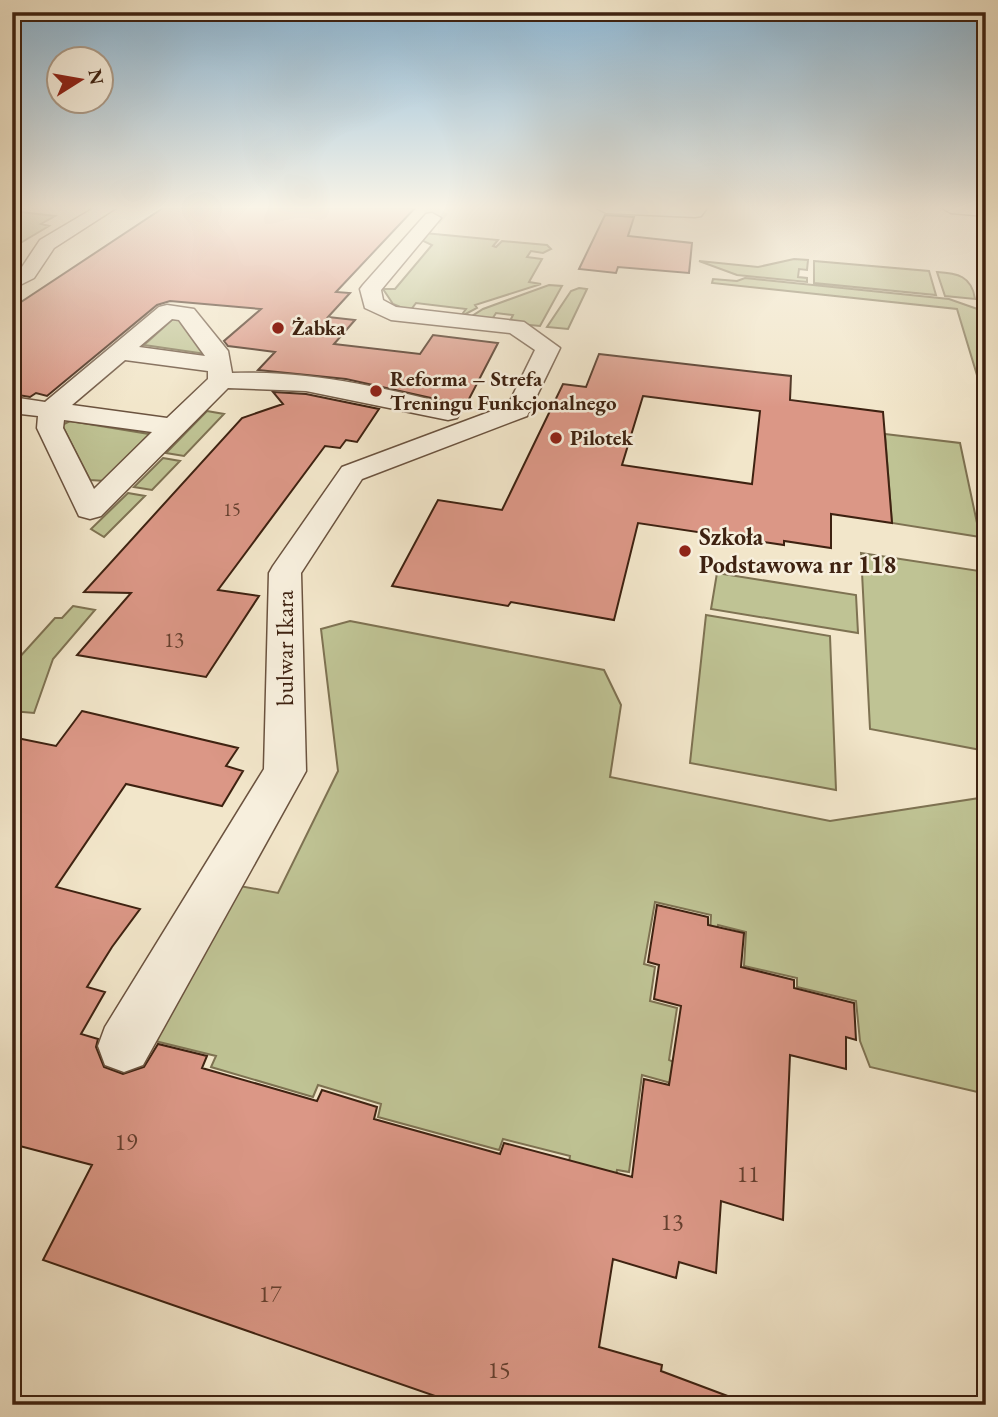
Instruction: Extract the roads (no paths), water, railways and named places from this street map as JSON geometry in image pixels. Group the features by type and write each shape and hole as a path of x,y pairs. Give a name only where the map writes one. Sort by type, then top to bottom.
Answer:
{"street":[{"path":"12,283 28,274"},
{"name":"bulwar Ikara","path":"124,1046 285,771 285,573 352,473 518,410 548,348 516,327 391,313 373,303 370,289 383,274"},
{"path":"167,312 186,314 216,351 220,373 173,427 90,510 50,428 51,410 167,312"},
{"path":"120,352 220,373 363,394 448,412"},
{"path":"12,405 173,427"}],"place":[{"name":"Żabka","path":"278,328"},
{"name":"Reforma – Strefa Treningu Funkcjonalnego","path":"376,391"},
{"name":"Pilotek","path":"556,438"},
{"name":"Szkoła Podstawowa nr 118","path":"685,551"}]}
